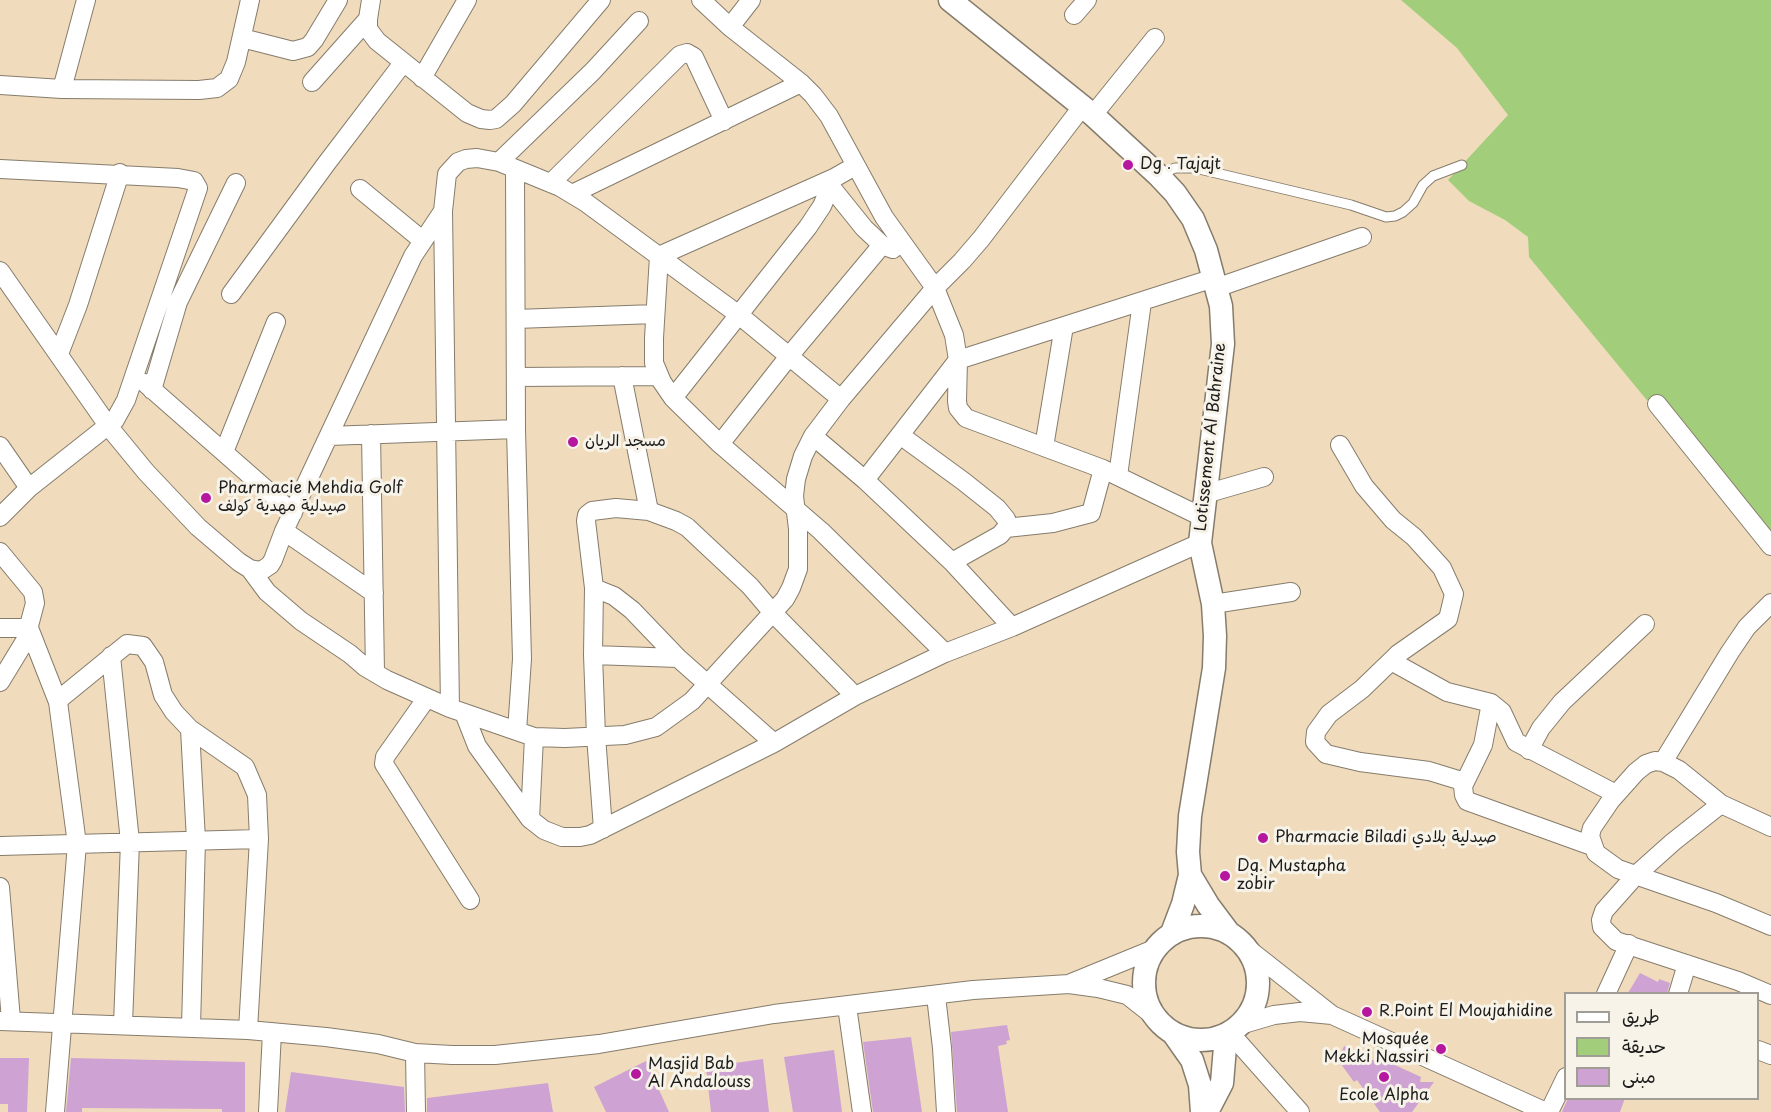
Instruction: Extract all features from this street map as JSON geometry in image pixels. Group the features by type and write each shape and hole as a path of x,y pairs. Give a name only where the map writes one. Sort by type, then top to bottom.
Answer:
{"street":[{"path":"62,88 86,0"},
{"path":"0,85 199,90 217,88 229,79 236,62 250,0"},
{"path":"242,38 293,51 308,47 338,0"},
{"path":"371,0 368,19 371,34 403,63 466,113 481,119 496,119 513,104 601,0"},
{"path":"422,78 467,0"},
{"path":"701,0 730,27 801,83 829,116 884,217 935,288 954,334 958,360 957,401 958,408 966,418 1110,473 1202,517"},
{"path":"730,27 751,0"},
{"name":"Lotissement Al Bahraine","path":"950,0 1003,40 1088,111 1175,193 1193,219 1206,250 1221,306 1223,344 1200,543 1213,604 1214,668 1190,816 1188,852 1190,875 1184,904 1172,933"},
{"path":"1074,15 1087,0"},
{"path":"312,82 368,19"},
{"path":"530,819 522,659 516,429 516,319 507,166 639,21"},
{"path":"0,271 109,426 146,472 198,527 250,569 267,592 365,667 426,699 526,734 565,738 645,732 683,709 708,685 773,613 796,578 798,550 797,510 794,496 796,479 803,456 813,436 841,399 935,288 962,261 1088,111 1155,38"},
{"path":"551,183 680,55 687,53 694,57 724,121"},
{"path":"231,294 403,63"},
{"path":"572,194 801,83"},
{"path":"841,399 739,315 572,194 507,166 477,158 466,159 447,174 443,211 443,311 457,710 477,746 530,819 544,830 562,837 580,837 603,829 664,796 774,743 855,696 945,653 1012,627 1200,543"},
{"path":"659,256 833,183 855,166"},
{"path":"0,169 120,173 192,180 197,183 198,188 123,407 109,426 29,488 0,517"},
{"path":"59,354 78,305 120,173"},
{"path":"152,390 178,302 236,183"},
{"path":"833,183 854,217 882,245 892,249 906,247"},
{"path":"673,398 812,222 833,183"},
{"path":"360,189 422,240"},
{"path":"250,569 261,570 270,565 413,256 443,211"},
{"path":"865,480 958,360 1142,302 1215,283 1362,237"},
{"path":"720,444 790,355 882,245"},
{"path":"659,256 654,363 659,376 673,398 720,444 842,550 945,653"},
{"path":"952,562 990,542 1006,528 1053,523 1091,513 1110,473 1142,302"},
{"path":"516,319 655,314"},
{"path":"224,452 276,322"},
{"path":"1044,447 1064,326"},
{"path":"135,373 293,513"},
{"path":"622,376 649,511"},
{"path":"516,377 659,376"},
{"path":"1657,404 1771,546"},
{"path":"329,436 516,429"},
{"path":"371,434 375,672"},
{"path":"900,435 997,508 1006,519 1008,525 1006,528"},
{"path":"813,436 865,480 952,562 1012,627"},
{"path":"1340,445 1364,486 1393,520 1414,537 1442,568 1454,594 1448,619 1391,661 1362,689 1329,714 1316,732 1315,742 1318,748 1326,754 1339,758 1429,771 1465,782"},
{"path":"0,446 29,488"},
{"path":"1205,494 1264,477"},
{"path":"603,829 596,736 593,655 594,588 586,521 587,515 592,511 616,508 649,511 687,527 750,586 773,613 855,696"},
{"path":"284,531 374,593"},
{"path":"0,552 33,591 35,603 25,641 0,682"},
{"path":"594,588 614,596 632,610 678,658 774,743"},
{"path":"1213,604 1291,592"},
{"path":"1663,762 1730,652 1747,627 1771,603"},
{"path":"1529,750 1540,728 1562,702 1645,624"},
{"path":"0,628 29,628"},
{"path":"29,628 58,702 76,844 55,1112"},
{"path":"58,702 127,644 143,646 154,662 163,695 190,729 245,767 257,795 259,839 248,1030"},
{"path":"593,655 678,658"},
{"path":"111,656 130,842 123,1024"},
{"path":"1391,661 1447,692 1491,703 1502,712 1516,742 1616,794"},
{"path":"426,699 385,757 384,764 470,900"},
{"path":"1491,703 1483,745 1463,786 1464,795 1472,804 1592,846"},
{"path":"190,729 196,840 191,1027"},
{"path":"1771,826 1721,804 1679,770 1663,762 1655,761 1646,764 1636,772 1616,794 1590,836 1596,854 1618,869 1716,903 1771,926"},
{"path":"1721,804 1636,875 1611,902 1600,920 1605,932 1616,941 1738,981 1771,996"},
{"path":"0,846 259,839"},
{"name":"Lotissement Al Bahraine","path":"1190,875 1208,905 1229,933"},
{"path":"0,887 6,1020 248,1030 378,1044 415,1053 495,1055 599,1044 702,1025 973,990 1069,984 1127,995 1173,1033 1192,1060 1200,1085 1202,1112"},
{"path":"1069,984 1154,949 1172,933 1194,925 1206,925 1229,933 1332,1016 1548,1112 1564,1081"},
{"path":"1606,992 1629,944"},
{"path":"1207,1112 1222,1083 1232,1031 1248,1016 1257,994 1257,970 1247,948"},
{"path":"1154,949 1146,965 1143,983 1148,1006 1155,1017"},
{"path":"1678,992 1687,964"},
{"path":"936,996 946,1112"},
{"path":"847,1006 862,1112"},
{"path":"1173,1033 1195,1040 1207,1040 1274,1015 1300,1012 1332,1016"},
{"path":"1232,1031 1300,1112"},
{"path":"268,1112 272,1032"},
{"path":"415,1053 416,1112"}],"lane":[{"path":"1158,175 1175,168 1195,168 1351,205 1386,217 1403,212 1413,203 1423,185 1433,176 1462,165"}],"green space":[{"path":"1401,0 1771,0 1771,551 1529,257 1528,237 1505,220 1469,201 1448,180 1508,115 1457,48"}],"building":[{"path":"1640,973 1658,982 1659,979 1670,983 1667,992 1629,992"},
{"path":"1007,1025 1010,1040 1006,1041 1007,1044 998,1046 1008,1112 957,1112 951,1032"},
{"path":"911,1037 922,1112 873,1112 863,1042"},
{"name":"Ecole Alpha","path":"1344,1046 1379,1063 1382,1059 1421,1077 1420,1082 1434,1082 1412,1112 1380,1112 1357,1080 1354,1082 1338,1060"},
{"path":"834,1050 842,1112 793,1112 784,1057"},
{"path":"0,1058 29,1058 27,1112 8,1112 8,1104 0,1104"},
{"path":"71,1058 245,1062 245,1112 222,1112 222,1109 82,1108 82,1112 66,1112"},
{"path":"763,1059 769,1112 711,1112 706,1067"},
{"name":"Masjid Bab Al Andalouss","path":"646,1061 669,1112 606,1112 594,1087"},
{"path":"291,1072 404,1087 405,1112 285,1112"},
{"path":"548,1083 553,1112 427,1112 427,1098"},
{"path":"1567,1100 1624,1100 1620,1112 1562,1112"}],"place":[{"name":"Dg . Tajajt","path":"1128,165"},
{"name":"مسجد الريان","path":"573,442"},
{"name":"Pharmacie Mehdia Golf صيدلية مهدية كولف","path":"206,498"},
{"name":"Pharmacie Biladi صيدلية بلادي","path":"1263,838"},
{"name":"Dg. Mustapha zobir","path":"1225,876"},
{"name":"R.Point El Moujahidine","path":"1367,1012"},
{"name":"Mosquée Mekki Nassiri","path":"1441,1049"},
{"name":"Masjid Bab Al Andalouss","path":"636,1074"},
{"name":"Ecole Alpha","path":"1384,1077"}]}
